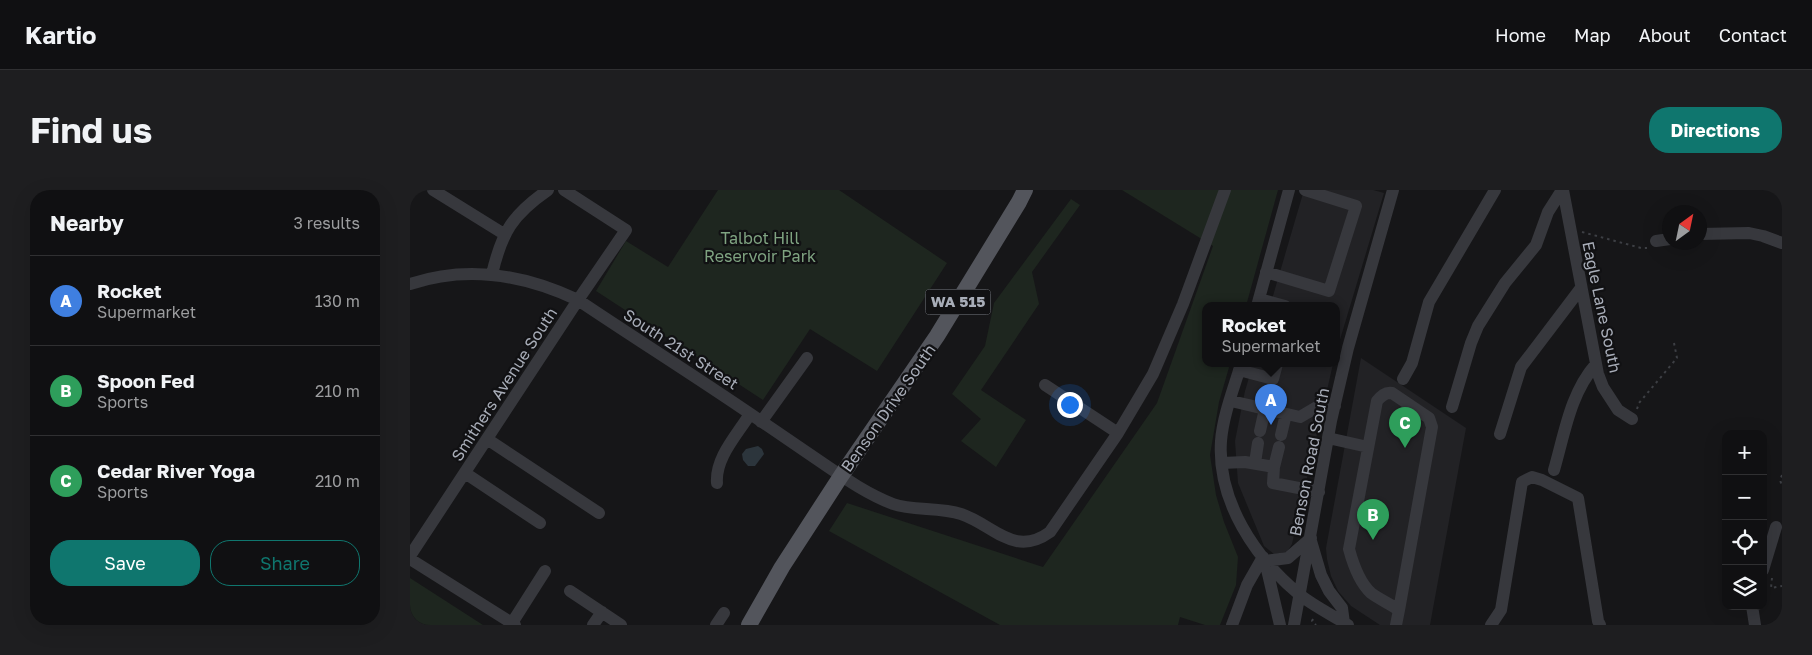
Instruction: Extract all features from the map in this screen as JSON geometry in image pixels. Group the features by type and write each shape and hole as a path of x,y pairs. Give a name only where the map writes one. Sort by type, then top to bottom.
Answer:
{"main road":[{"name":"Benson Drive South","path":"749,625 782,567 841,476 937,336 1025,190"}],"street":[{"path":"433,190 504,234"},
{"path":"492,274 504,234 529,203 548,190"},
{"name":"Smithers Avenue South","path":"410,558 578,300 626,230 564,190"},
{"name":"South 21st Street","path":"410,284 444,276 492,274 528,281 555,290 578,300 859,488 896,504 959,514 976,520 1004,538 1028,543 1040,539 1050,532 1118,433 1153,374 1183,304 1224,190"},
{"path":"1258,302 1289,190"},
{"path":"1266,272 1330,291 1356,206 1305,190"},
{"name":"Benson Road South","path":"1294,625 1328,438 1348,348 1393,190"},
{"path":"1403,379 1412,363 1429,302 1495,190"},
{"path":"1452,407 1478,326 1506,283 1536,245 1548,212 1562,190"},
{"name":"Eagle Lane South","path":"1562,190 1596,364 1603,387 1618,410 1632,419"},
{"path":"1707,234 1749,234 1782,243"},
{"path":"1656,241 1662,240"},
{"path":"1500,434 1521,367 1581,288"},
{"path":"762,422 807,358"},
{"path":"1554,470 1574,396 1587,374 1596,364"},
{"path":"1276,367 1273,379 1240,367 1221,441 1225,484 1232,507 1242,528 1264,559 1300,595 1343,624"},
{"path":"1045,385 1118,433"},
{"path":"1396,625 1399,610 1432,426 1432,422 1392,393 1387,392 1376,401 1349,549 1356,572 1364,585 1371,593 1399,610"},
{"path":"1231,401 1300,417 1317,407 1335,406"},
{"path":"1255,463 1265,409"},
{"path":"716,483 717,468 721,459 750,414"},
{"path":"1286,414 1274,467 1273,483 1319,492"},
{"path":"1328,438 1368,447"},
{"path":"487,439 599,513"},
{"path":"1222,463 1245,462 1274,467"},
{"path":"465,473 540,523"},
{"path":"1491,625 1501,610 1522,482 1532,477 1578,498 1599,620 1587,625"},
{"path":"1767,573 1776,527"},
{"path":"1264,559 1288,558 1311,538 1321,575 1329,591 1342,608 1343,624"},
{"path":"410,558 514,624 545,571"},
{"path":"1232,625 1247,585 1264,559"},
{"path":"1264,559 1280,625"},
{"path":"570,591 621,625"},
{"path":"1753,610 1755,625"},
{"path":"593,625 602,612"},
{"path":"716,625 724,612"}],"path":[{"path":"1570,229 1641,248 1654,248 1656,241"},
{"path":"1632,419 1639,403 1677,358 1674,343"},
{"path":"1782,475 1780,480 1782,486"},
{"path":"1767,573 1771,588 1782,586"},
{"path":"1312,620 1316,625"}],"shaded area":[{"path":"1304,190 1373,190 1384,193 1340,340 1340,302 1271,302"},
{"path":"1361,358 1466,428 1430,625 1380,625 1351,606 1338,591 1331,576 1326,548"},
{"path":"1252,367 1332,367 1292,544 1287,552 1274,554 1264,546 1238,483 1235,441 1245,391"},
{"path":"758,446 764,454 755,466 748,466 743,460 742,454 746,449"}],"green space":[{"name":"Talbot Hill Reservoir Park","path":"718,190 839,190 947,263 877,371 810,329 763,400 596,291 626,241 668,267"},
{"path":"1122,190 1278,190 1247,302 1202,302 1202,367 1229,367 1219,402 1210,455 1216,495 1238,557 1236,585 1220,625 1205,625 1180,617 1178,625 1000,625 829,531 847,503 1043,567 1157,403 1213,246"},
{"path":"1071,199 1080,205 1032,272 1039,304 981,390 1026,420 996,467 961,441 981,419 952,394 985,346 994,303"},
{"path":"410,578 483,625 410,625"}],"place":[{"name":"Rocket","path":"1271,425"},
{"name":"Cedar River Yoga","path":"1405,448"},
{"name":"Spoon Fed","path":"1373,540"}]}
